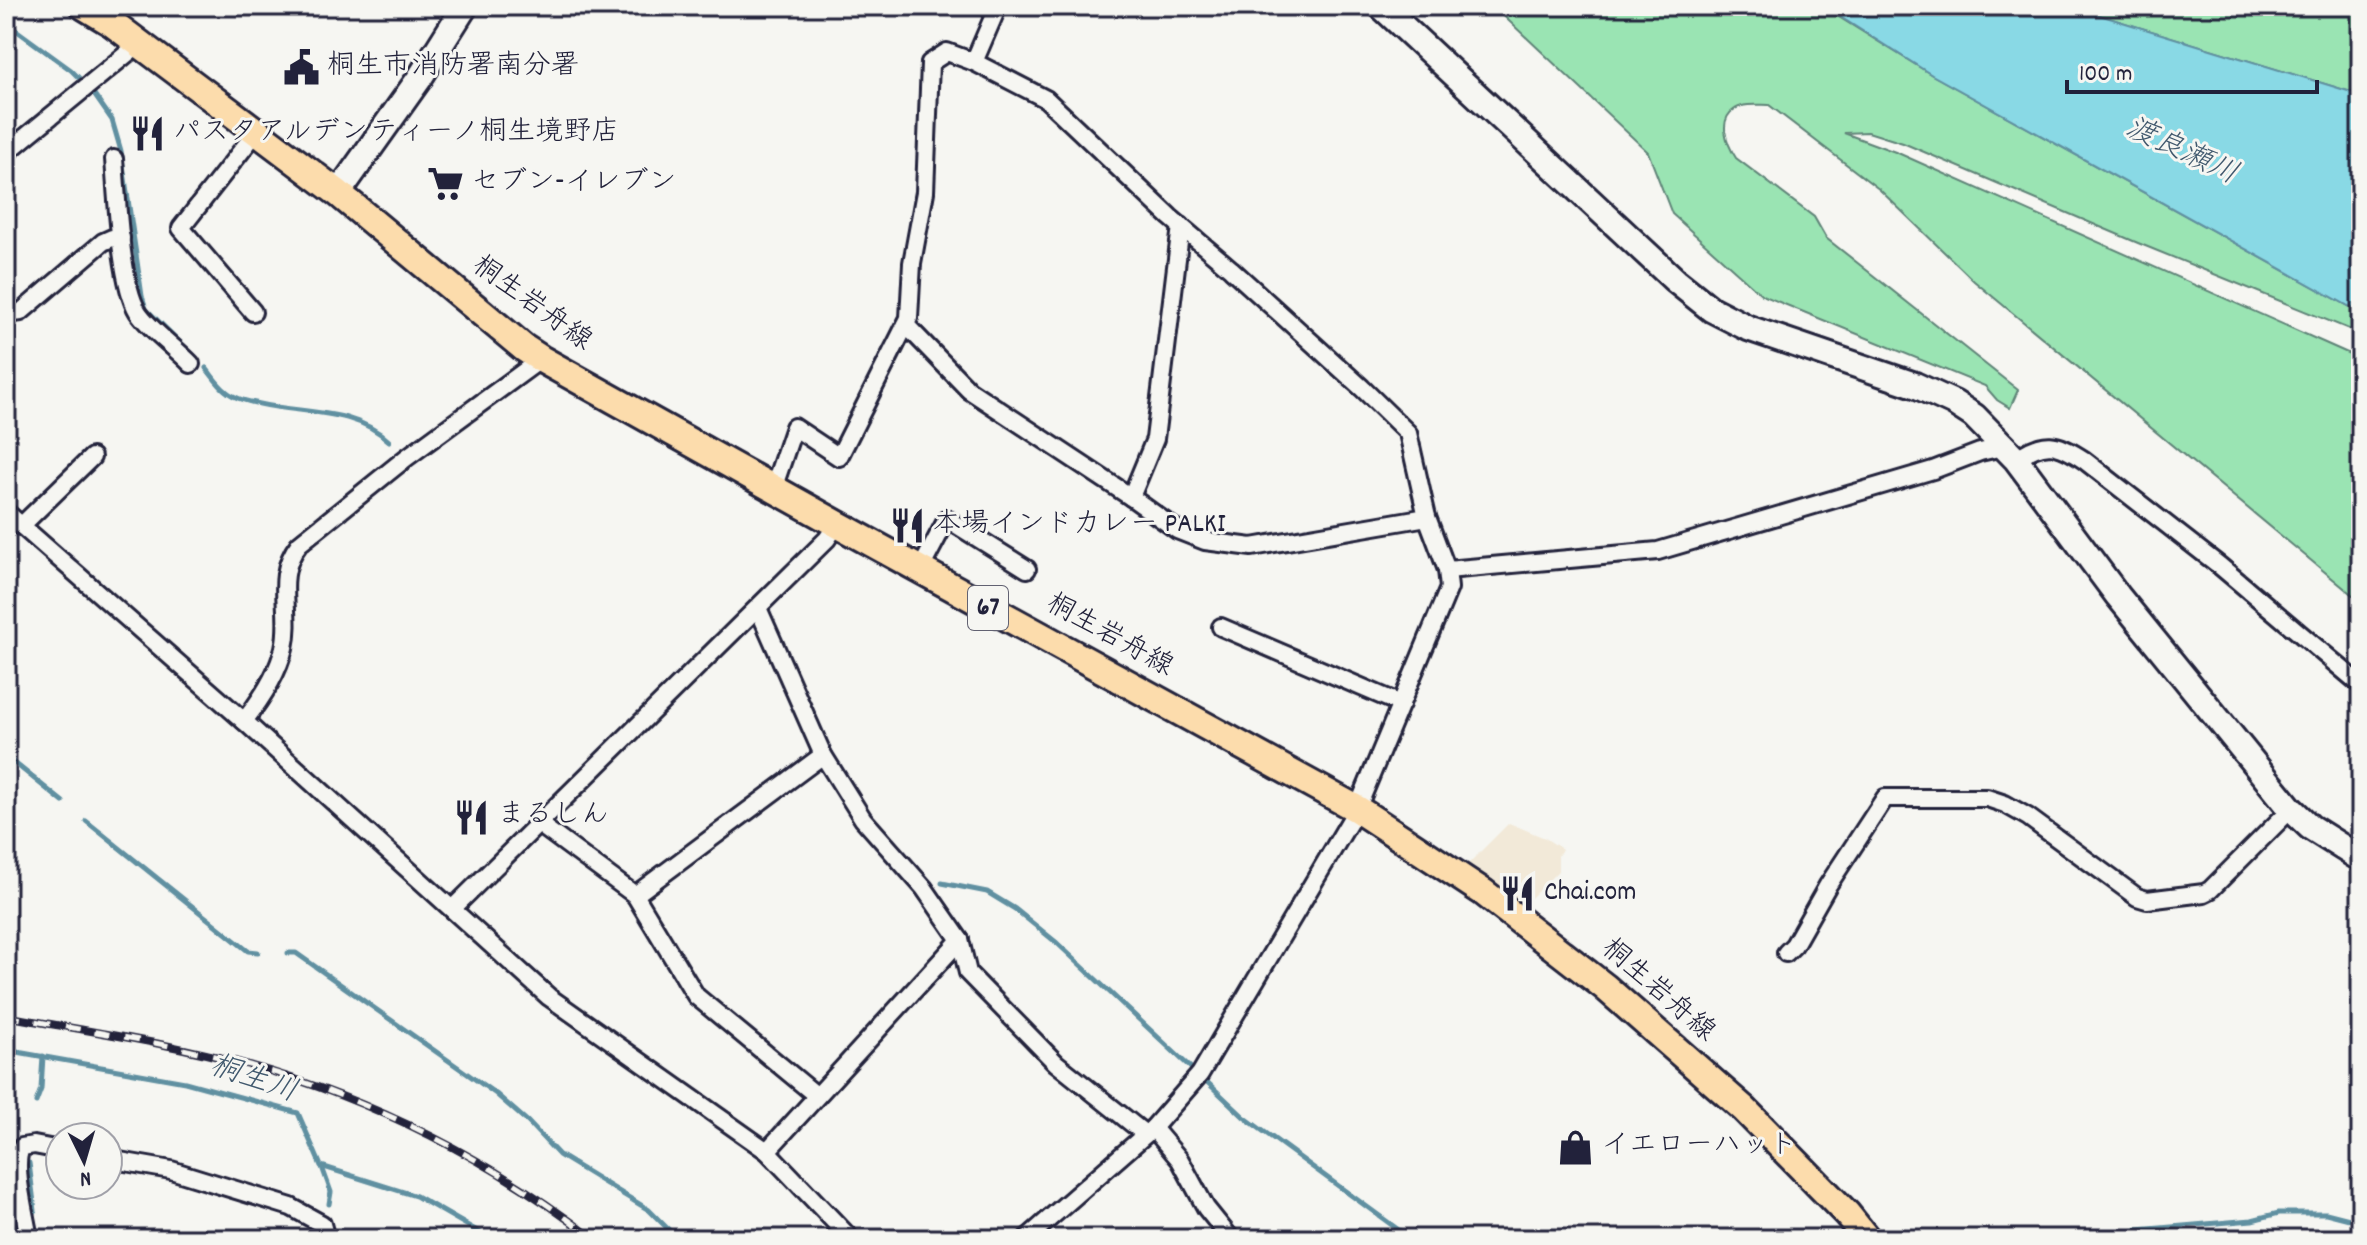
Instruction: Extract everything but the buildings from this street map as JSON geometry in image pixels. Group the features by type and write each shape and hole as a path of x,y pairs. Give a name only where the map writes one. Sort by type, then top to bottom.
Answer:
{"main road":[{"name":"桐生岩舟線","path":"84,6 140,43 338,193 541,359 1357,809 1483,892 1605,987 1744,1109 1847,1214 1867,1239"}],"street":[{"path":"451,31 456,6"},
{"path":"338,193 451,31 465,6"},
{"path":"451,31 478,6"},
{"path":"974,62 998,6"},
{"path":"1381,6 1696,299 1748,328 1915,385 1974,416 2010,453 2118,596 2291,809 2310,827 2361,859"},
{"path":"6,153 140,43"},
{"path":"773,489 794,427 839,457 909,318 912,263 925,192 930,63 947,52 974,62 1046,99 1408,433 1427,517 1447,570 1449,588 1357,809 1200,1074 1149,1131 1026,1239"},
{"path":"253,312 181,228 257,131"},
{"path":"114,159 130,297 139,314 191,364"},
{"path":"1131,497 1155,439 1181,226"},
{"path":"6,306 14,313 21,312 103,242 121,238"},
{"path":"906,325 969,390 1177,530 1205,541 1252,547 1427,517"},
{"path":"244,721 276,669 284,647 285,569 299,544 406,458 541,359"},
{"path":"1447,570 1658,551 1904,479 1980,452 2010,453 2051,444 2064,446 2074,453 2220,566 2361,685"},
{"path":"21,526 92,457"},
{"path":"6,512 244,721 549,997 767,1151 851,1239"},
{"path":"920,570 947,519 1027,569"},
{"path":"452,909 758,608 827,539 837,524"},
{"path":"758,608 823,755 863,819 924,888 960,940 968,973 1056,1063 1149,1131 1180,1160 1206,1208 1231,1239"},
{"path":"1221,627 1401,704"},
{"path":"635,895 823,755"},
{"path":"1786,953 1794,945 1828,885 1885,798 1987,798 2005,804 2028,817 2137,897 2147,900 2210,890 2291,809"},
{"path":"539,824 635,895 696,996 817,1096"},
{"path":"767,1151 960,940"},
{"path":"29,1239 18,1165 19,1152 22,1147 44,1147"},
{"path":"124,1162 171,1170 291,1207 322,1224 326,1239"}],"shaded area":[{"path":"1509,823 1562,849 1558,856 1558,871 1523,906 1466,866"}],"green space":[{"path":"1493,6 1821,6 1932,75 2361,313 2361,334 1903,143 1868,132 1844,133 1898,153 2361,359 2361,602 1974,281 1880,190 1769,105 1752,105 1735,109 1726,119 1725,132 1736,158 1814,217 1826,238 2018,390 2010,408 1997,400 1985,386 1762,295 1672,214 1648,152"},
{"path":"2070,6 2361,6 2361,95 2076,8"}],"water":[{"name":"渡良瀬川","path":"1823,6 2070,6 2361,95 2361,313 1932,75"}],"waterway":[{"path":"16,30 84,83"},
{"path":"91,90 112,120 121,151 146,309 187,349"},
{"path":"206,368 223,389 238,398 344,417 375,430 389,441"},
{"path":"6,756 63,802"},
{"path":"86,821 248,951 258,952"},
{"path":"942,883 987,892 1015,909 1057,943 1191,1068"},
{"path":"288,953 296,953 496,1094 559,1155 649,1210 678,1239"},
{"name":"桐生川","path":"6,1050 185,1082 298,1113 321,1166 416,1196 491,1239"},
{"path":"36,1102 41,1089 43,1056"},
{"path":"1206,1081 1244,1117 1411,1239"},
{"path":"29,1163 35,1211"},
{"path":"322,1167 331,1192 329,1204"},
{"path":"2106,1239 2137,1230 2252,1220 2279,1213 2326,1213 2361,1222"}],"railway":[{"path":"6,1016 219,1057 296,1079 341,1096 473,1158 515,1183 594,1239"}],"place":[{"name":"桐生市消防署南分署","path":"301,68"},
{"name":"パスタアルデンティーノ桐生境野店","path":"147,134"},
{"name":"セブン-イレブン","path":"445,184"},
{"name":"本場インドカレー PALKI","path":"907,526"},
{"name":"まるしん","path":"471,817"},
{"name":"Chai.com","path":"1518,894"},
{"name":"イエローハット","path":"1575,1147"}]}
